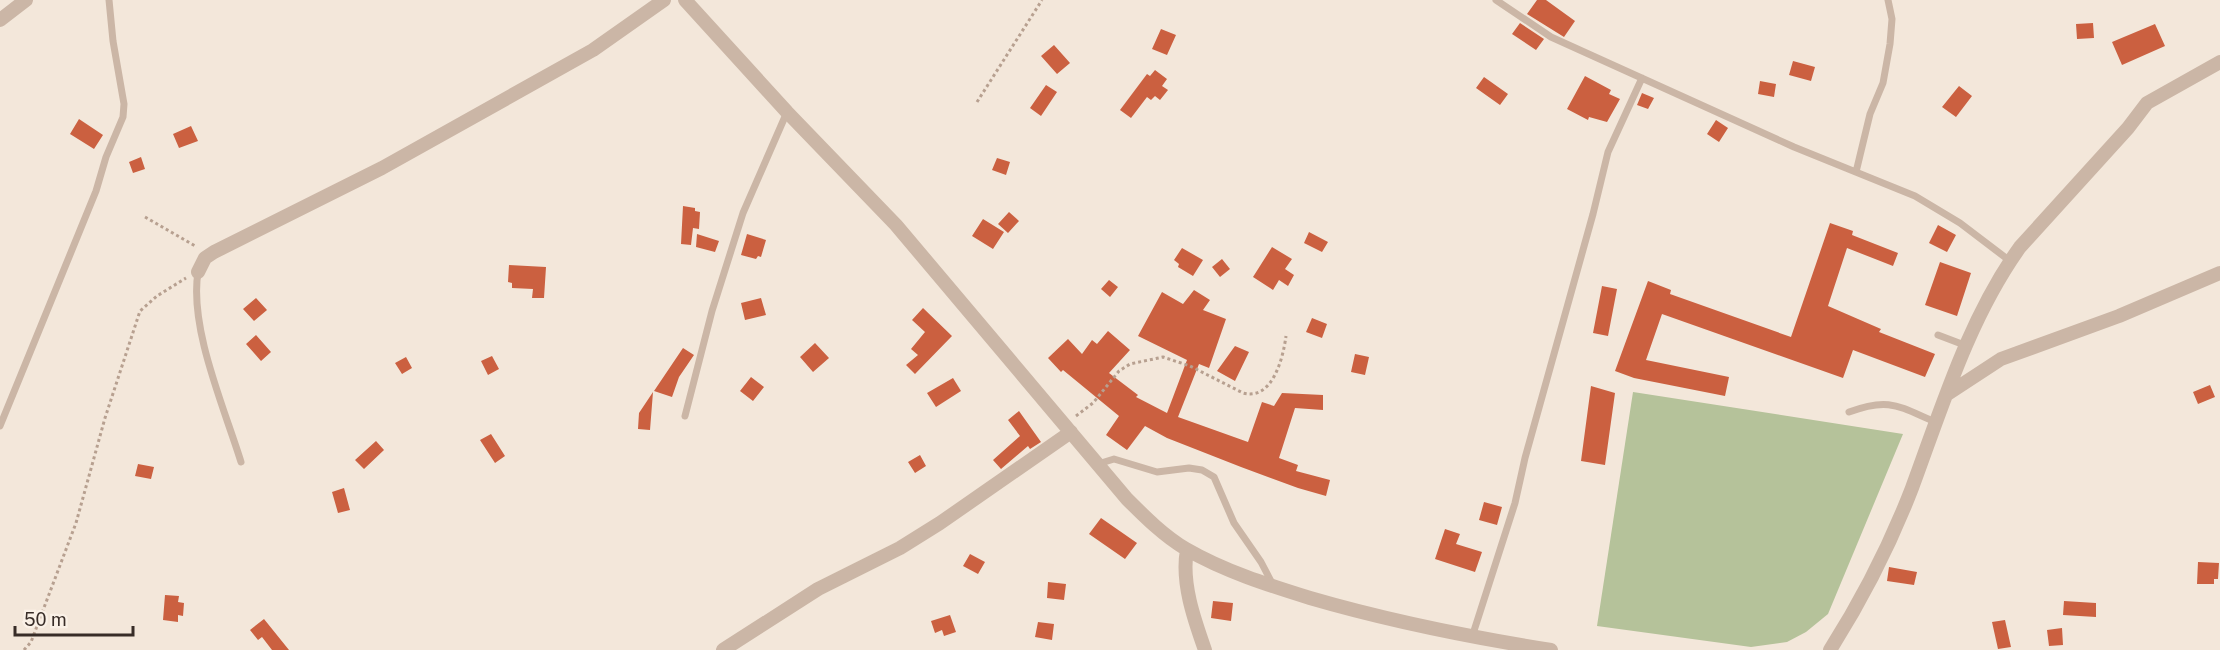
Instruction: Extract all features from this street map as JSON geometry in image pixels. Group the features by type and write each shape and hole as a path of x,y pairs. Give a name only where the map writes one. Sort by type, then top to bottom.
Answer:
{"street":[{"path":"0,20 26,0"},
{"path":"198,272 205,258 382,168 592,50 664,0"},
{"path":"685,0 787,112 896,225 1143,514 1187,550 1274,587 1398,622 1551,650"},
{"path":"1830,650 1870,585 1911,489 1935,422 1967,346 2010,261 2128,128 2147,103 2220,62"},
{"path":"1946,395 2001,359 2119,316 2220,273"},
{"path":"723,650 818,589 900,548 940,523 1068,428"},
{"path":"1187,550 1185,570 1189,596 1204,650"}],"lane":[{"path":"0,426 96,190 106,157 123,117 122,83 113,41 109,0"},
{"path":"1496,0 1551,37 1794,147 1922,200 1960,223 2010,261"},
{"path":"1856,172 1863,137 1883,83 1892,19 1888,0"},
{"path":"1472,637 1515,503 1525,458 1608,152 1642,78"},
{"path":"686,416 712,311 743,213 787,112"},
{"path":"198,272 196,286 200,328 241,462"},
{"path":"1938,335 1967,346"},
{"path":"1849,412 1883,403 1897,405 1935,422"},
{"path":"1098,464 1114,459 1157,472 1189,468 1202,470 1214,477 1234,523 1268,573 1274,587"}],"path":[{"path":"977,102 1042,0"},
{"path":"145,217 197,247 205,258"},
{"path":"24,650 31,642 76,523 105,418 140,311 157,296 198,272"},
{"path":"1068,428 1093,403 1119,371 1130,364 1163,357 1190,366 1243,393 1252,395 1261,393 1271,380 1284,350 1286,336"}],"green space":[{"path":"1633,392 1903,434 1828,614 1806,632 1787,642 1751,647 1597,626"}],"building":[{"path":"1537,0 1546,0 1575,21 1564,37 1527,14"},
{"path":"1520,23 1544,39 1536,50 1512,34"},
{"path":"2093,23 2094,38 2077,39 2076,24"},
{"path":"2155,24 2165,46 2122,65 2112,42"},
{"path":"1161,29 1176,35 1167,55 1152,49"},
{"path":"1054,45 1070,63 1057,74 1041,56"},
{"path":"1793,61 1815,67 1811,81 1789,75"},
{"path":"1155,70 1167,79 1162,86 1168,90 1160,100 1155,96 1151,100 1147,97 1131,118 1120,110 1147,74 1150,76"},
{"path":"1585,76 1611,90 1609,94 1620,99 1607,122 1589,117 1588,120 1567,109"},
{"path":"1484,77 1508,94 1500,105 1476,88"},
{"path":"1760,81 1776,84 1774,97 1758,94"},
{"path":"1046,85 1057,92 1041,116 1030,108"},
{"path":"1959,86 1972,96 1956,117 1942,107"},
{"path":"1642,93 1654,98 1648,109 1637,105"},
{"path":"79,119 103,135 94,149 70,134"},
{"path":"1716,120 1728,128 1719,142 1707,134"},
{"path":"191,126 198,141 179,148 173,134"},
{"path":"141,157 145,169 133,173 129,162"},
{"path":"997,158 1010,162 1006,175 992,170"},
{"path":"683,206 695,208 695,211 700,212 699,229 693,228 691,245 681,244"},
{"path":"1009,212 1019,221 1008,233 998,224"},
{"path":"983,219 1004,232 993,249 972,236"},
{"path":"1830,223 1853,231 1852,235 1898,253 1893,266 1847,248 1828,306 1881,329 1879,332 1935,354 1925,377 1853,350 1843,378 1662,314 1646,360 1729,377 1725,396 1634,378 1615,371 1648,281 1671,290 1670,294 1791,337"},
{"path":"1938,225 1956,235 1947,252 1929,243"},
{"path":"1309,232 1328,242 1322,252 1304,243"},
{"path":"697,234 719,241 715,252 696,247"},
{"path":"747,234 766,240 761,257 758,256 756,259 741,255"},
{"path":"1272,247 1292,259 1285,269 1294,275 1288,286 1279,280 1273,290 1253,277"},
{"path":"1182,248 1203,260 1193,276 1178,267 1179,264 1174,260"},
{"path":"1222,259 1230,269 1220,277 1212,267"},
{"path":"1940,262 1971,273 1957,316 1925,305"},
{"path":"509,265 546,267 544,298 532,298 533,289 512,288 512,283 508,282"},
{"path":"1109,280 1118,287 1110,297 1101,289"},
{"path":"1602,286 1617,289 1608,336 1593,333"},
{"path":"1194,290 1210,300 1203,310 1226,319 1209,368 1199,364 1178,417 1248,442 1262,402 1274,406 1282,393 1323,395 1323,410 1295,408 1279,458 1298,465 1296,471 1330,480 1326,496 1241,467 1167,438 1145,426 1127,450 1106,435 1119,416 1063,370 1061,372 1048,358 1068,339 1082,354 1092,340 1097,344 1108,331 1130,350 1109,373 1138,395 1136,397 1167,413 1187,360 1138,336 1162,292 1183,304"},
{"path":"256,298 267,310 254,321 243,309"},
{"path":"761,298 766,315 745,320 741,303"},
{"path":"923,308 952,336 915,374 906,365 918,355 911,349 925,332 912,320"},
{"path":"1312,318 1327,324 1322,338 1306,332"},
{"path":"256,335 271,352 261,361 246,344"},
{"path":"815,343 829,358 813,372 800,357"},
{"path":"1235,346 1249,352 1235,381 1217,371"},
{"path":"683,348 694,355 679,377 672,397 654,391"},
{"path":"1355,354 1369,357 1365,375 1351,372"},
{"path":"492,356 499,369 488,375 481,361"},
{"path":"406,357 412,368 402,374 395,363"},
{"path":"751,377 764,387 753,401 740,391"},
{"path":"953,378 961,391 936,407 927,393"},
{"path":"2210,385 2215,397 2198,404 2193,392"},
{"path":"1591,386 1615,393 1605,465 1581,461"},
{"path":"653,392 650,430 638,429 639,413"},
{"path":"1019,411 1041,442 1030,449 1028,446 1001,469 993,460 1020,436 1008,420"},
{"path":"491,434 505,456 495,463 480,440"},
{"path":"376,441 384,450 364,469 355,460"},
{"path":"920,455 926,466 915,473 908,462"},
{"path":"138,464 154,467 151,479 135,476"},
{"path":"344,488 350,510 338,513 332,492"},
{"path":"1484,502 1502,507 1497,525 1479,520"},
{"path":"1101,518 1137,543 1125,559 1089,534"},
{"path":"1445,529 1460,534 1456,544 1482,552 1475,572 1435,559"},
{"path":"970,554 985,562 978,574 963,566"},
{"path":"2198,562 2219,563 2218,579 2214,579 2214,584 2197,584"},
{"path":"1889,567 1917,572 1914,585 1887,581"},
{"path":"1048,582 1066,584 1064,600 1047,598"},
{"path":"165,595 179,596 178,602 184,603 183,616 178,615 178,622 163,620"},
{"path":"1213,601 1233,603 1231,621 1211,618"},
{"path":"2064,601 2096,603 2096,617 2063,615"},
{"path":"950,615 956,632 944,636 942,630 935,633 931,621"},
{"path":"264,619 289,650 272,650 262,637 258,640 250,630"},
{"path":"2005,620 2011,647 1998,649 1992,622"},
{"path":"1038,622 1054,624 1052,640 1035,637"},
{"path":"2062,628 2063,645 2049,646 2047,630"}]}
